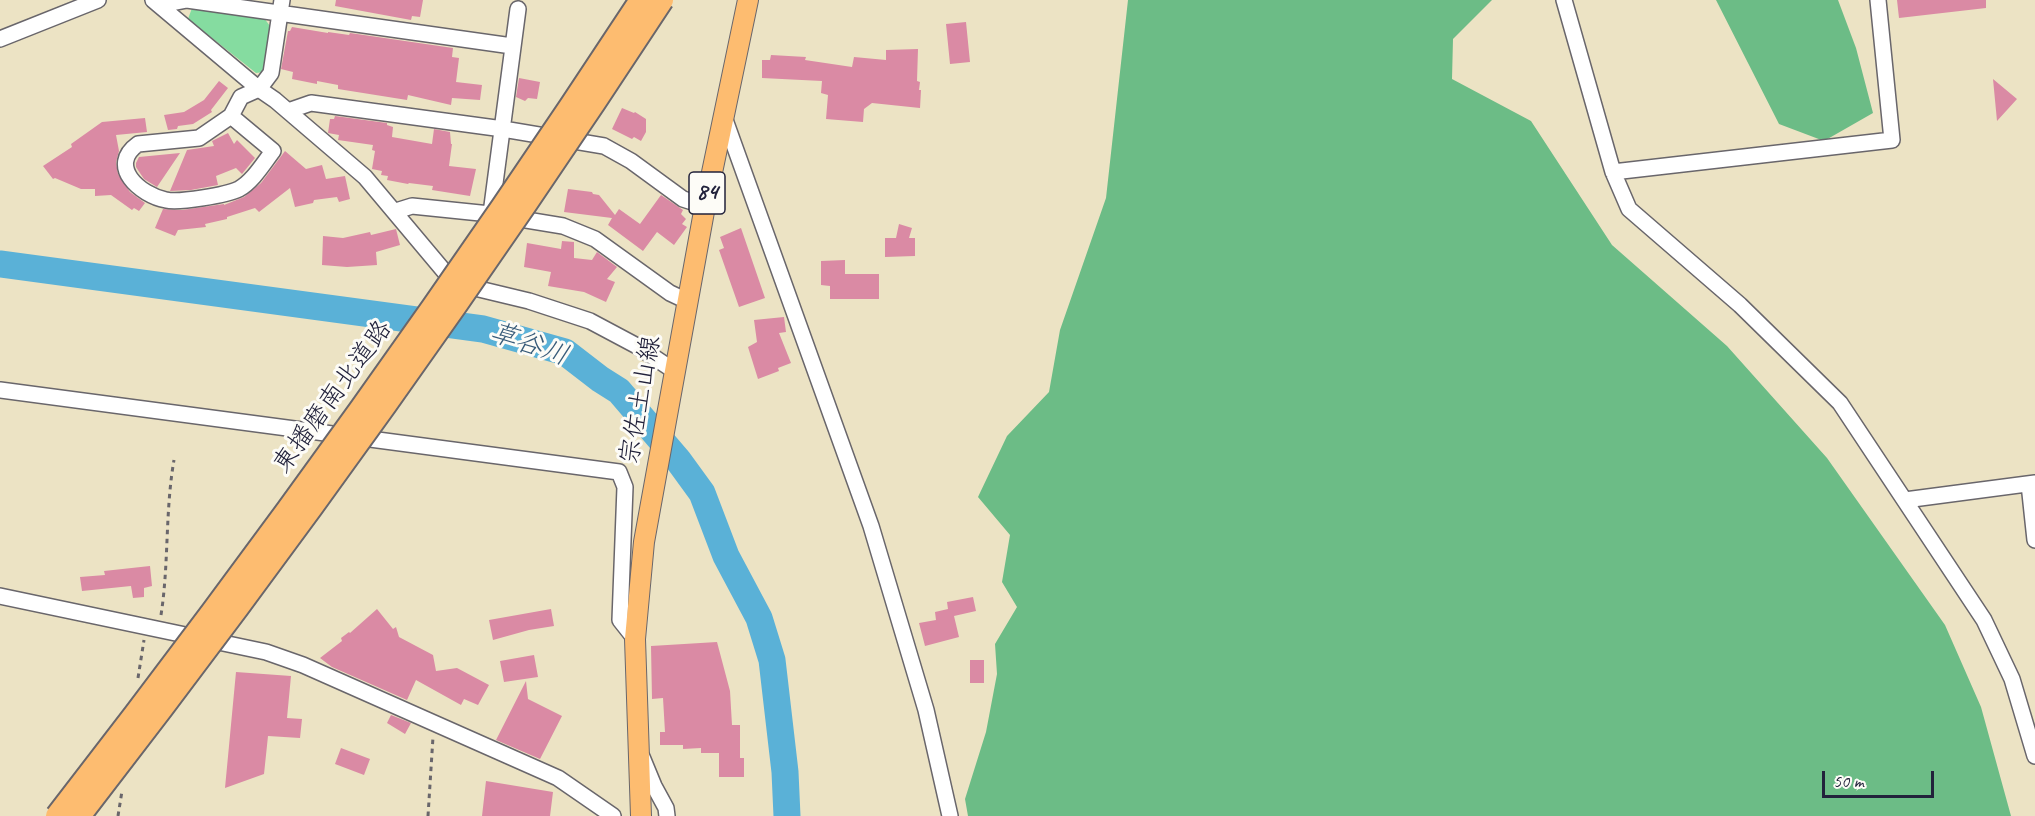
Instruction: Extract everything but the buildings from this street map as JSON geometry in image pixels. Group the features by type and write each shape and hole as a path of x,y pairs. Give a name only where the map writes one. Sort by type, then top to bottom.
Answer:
{"highway":[{"name":"東播磨南北道路","path":"57,816 293,502 456,275 641,0"},
{"name":"東播磨南北道路","path":"79,816 299,523 384,405 558,157 662,0"}],"main road":[{"name":"宗佐土山線","path":"641,816 634,639 644,542 705,206 748,0"}],"street":[{"path":"0,39 98,0"},
{"path":"157,3 187,0 281,7 513,46"},
{"path":"1564,0 1613,172 1629,208 1740,305 1840,403 1984,620 2012,679 2035,756"},
{"path":"1613,172 1892,140 1878,0"},
{"path":"157,3 365,177 454,283 529,301 590,321 637,346 672,379"},
{"path":"231,116 273,151 253,177 238,189 188,201 164,200 144,191 126,175 124,166 126,156 138,144 199,138 231,116 241,97 259,89 272,72 281,7"},
{"path":"480,289 518,9"},
{"path":"288,111 311,103 503,129 604,146 631,161 683,199 705,206"},
{"path":"723,117 871,526 926,710 950,816"},
{"path":"396,212 412,206 490,214 563,226 595,239 670,293 687,301"},
{"path":"0,390 619,472 625,487 620,620 634,639"},
{"path":"1905,500 2032,484 2035,540"},
{"path":"0,596 266,652 303,665 558,778 613,816"},
{"path":"639,748 654,786 666,808 667,816"}],"path":[{"path":"159,629 167,547 170,483 174,460"},
{"path":"428,816 434,723"}],"green space":[{"path":"1128,0 1492,0 1453,39 1452,79 1531,121 1612,245 1727,346 1827,458 1945,625 1981,707 2011,816 968,816 965,799 986,732 997,674 995,644 1017,607 1002,582 1010,535 978,497 1007,436 1049,392 1060,330 1106,198"},
{"path":"1716,0 1838,0 1856,48 1873,113 1824,141 1779,124"},
{"path":"192,8 264,18 270,26 264,72 256,73 188,19"}],"waterway":[{"name":"草谷川","path":"0,264 483,329 565,352 619,391 678,460 702,493 726,556 759,618 772,660 785,772 787,816"}]}
